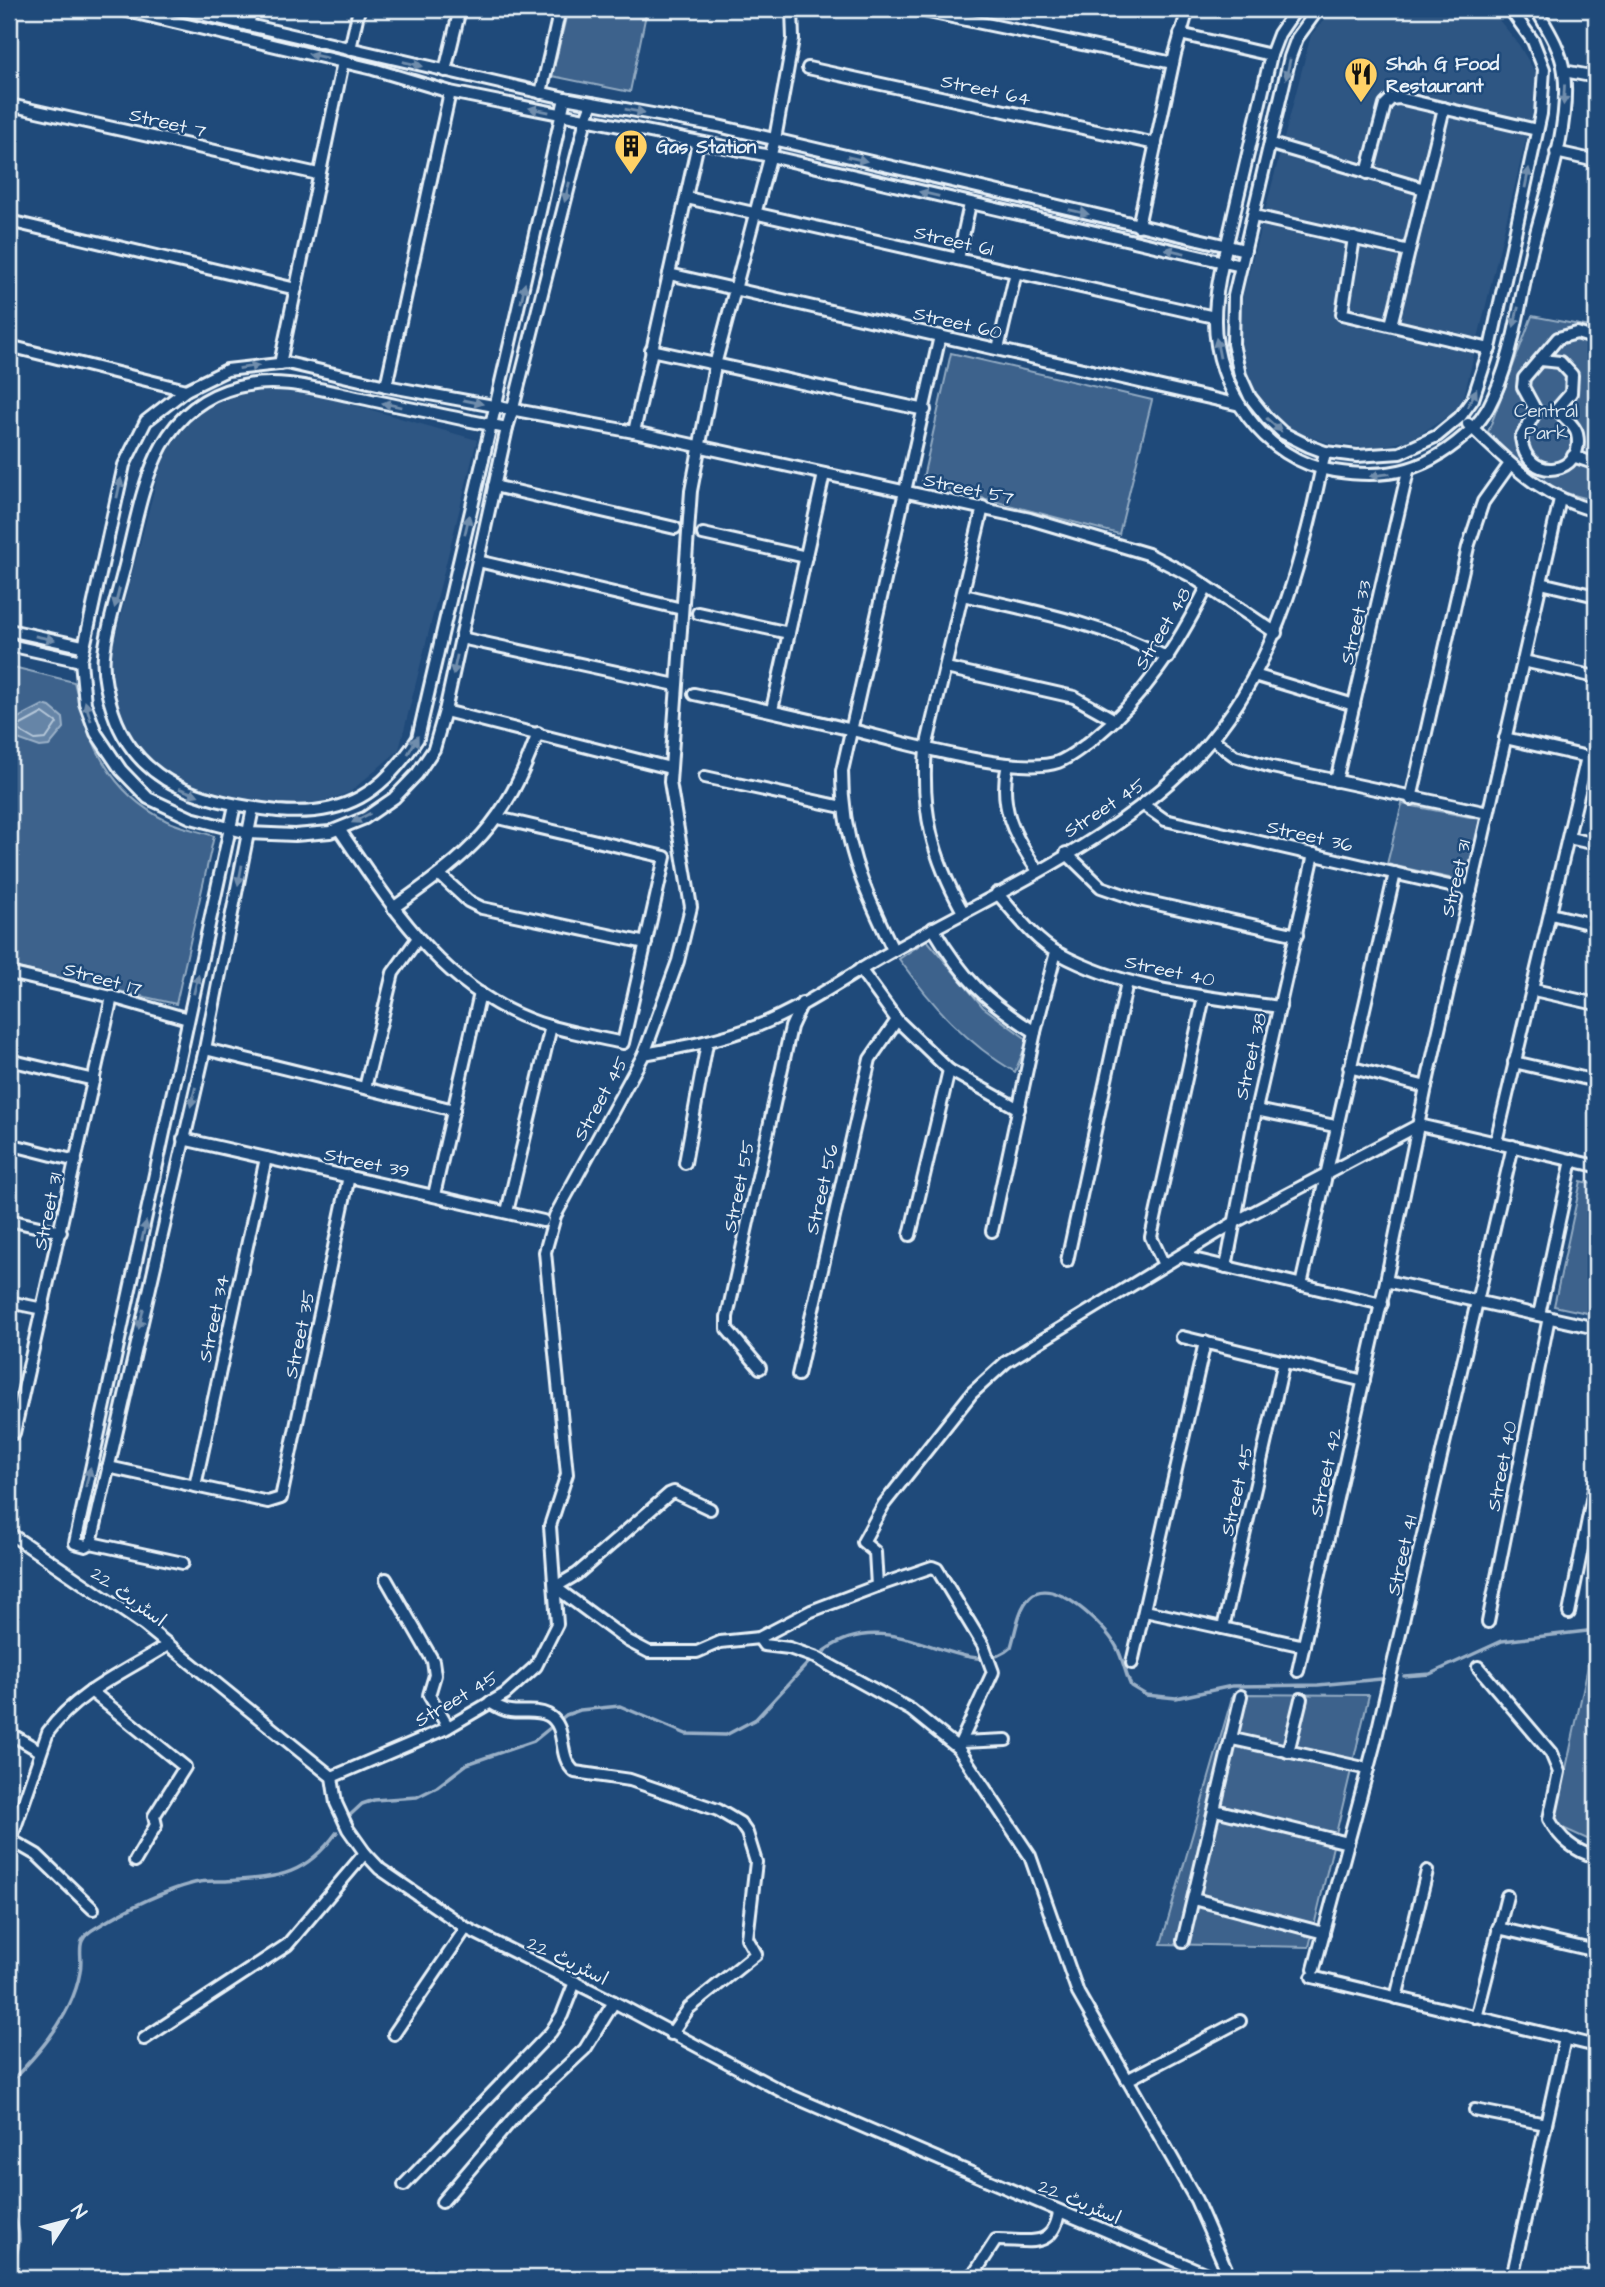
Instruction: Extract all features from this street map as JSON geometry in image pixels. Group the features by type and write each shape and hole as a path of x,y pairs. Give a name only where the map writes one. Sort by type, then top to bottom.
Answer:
{"street":[{"path":"120,9 373,69 450,92 769,156 1241,266"},
{"path":"179,9 541,93 775,139 1245,250"},
{"path":"248,25 251,9"},
{"path":"350,49 359,9"},
{"path":"445,71 460,9"},
{"path":"541,93 560,9"},
{"path":"644,1054 678,961 691,907 670,768 698,447 733,289 775,139 793,39 792,9"},
{"path":"914,9 1173,63"},
{"path":"1138,226 1173,63 1188,9"},
{"path":"1296,9 1279,34 1271,55 1223,262 1214,317 1223,372 1240,405 1264,437 1291,458 1322,470 1366,476 1408,471 1437,456 1473,429 1488,408 1508,354 1556,152 1565,96 1564,71 1553,38 1536,9"},
{"path":"1318,9 1297,38 1241,266 1232,316 1240,375 1258,407 1283,433 1325,452 1357,456 1400,453 1437,436 1460,417 1473,400 1490,349 1514,248 1537,130 1544,69 1533,41 1510,9"},
{"path":"1180,34 1271,55"},
{"path":"373,69 376,55"},
{"path":"280,364 343,62"},
{"name":"Street 64","path":"808,68 1156,144"},
{"path":"1564,71 1596,78"},
{"path":"386,386 450,92"},
{"path":"507,428 490,425 282,382 236,387 198,405 167,435 148,471 104,655 106,689 117,721 135,752 161,779 194,794 235,805 304,813 338,808 382,784 418,738 490,425 516,326 565,98"},
{"path":"1367,173 1385,105 1391,99 1444,108 1537,130"},
{"name":"Street 57","path":"592,103 586,119 533,330 513,408 507,428 445,711 434,749 405,786 365,818 339,829 295,835 248,833 191,818 148,798 96,733 85,703 80,661 82,646 124,465 146,421 186,390 228,370 280,364 386,386 513,408 634,432 905,493 983,507 1148,554 1207,587 1276,633"},
{"name":"Street 7","path":"10,105 318,174"},
{"path":"1391,326 1444,108"},
{"path":"634,432 698,143"},
{"path":"1271,144 1424,189"},
{"path":"1556,152 1596,161"},
{"name":"Street 61","path":"687,198 1214,317"},
{"path":"958,260 970,204"},
{"path":"1254,216 1409,251"},
{"path":"9,221 296,289"},
{"path":"1354,238 1342,314 1490,349"},
{"path":"1514,248 1531,252"},
{"path":"998,349 1016,272"},
{"name":"Street 60","path":"668,274 1240,405"},
{"path":"516,326 533,330"},
{"path":"1541,360 1560,362 1572,375 1571,393 1558,408 1577,435 1573,456 1561,468 1546,469 1534,464 1525,454 1521,438 1536,411 1523,387 1524,378 1541,360 1551,344 1567,334 1587,334 1596,339"},
{"path":"893,950 860,879 842,807 842,771 940,336"},
{"path":"9,346 186,390"},
{"path":"651,350 925,410"},
{"path":"350,396 353,379"},
{"path":"1460,417 1510,464 1549,495 1594,510 1596,490"},
{"name":"Street 45","path":"332,1777 448,1727 505,1694 536,1666 548,1645 557,1624 550,1526 567,1474 545,1252 555,1216 644,1054 707,1043 759,1025 1038,871 1145,806 1212,739 1254,675 1276,633 1325,452"},
{"path":"1573,456 1596,464"},
{"path":"1411,799 1468,547 1483,502 1510,464"},
{"name":"Street 33","path":"1336,781 1408,471"},
{"path":"772,710 824,474"},
{"path":"494,485 675,528"},
{"name":"Street 31","path":"1386,1281 1426,1087 1560,499"},
{"path":"962,912 937,860 927,818 924,785 926,748 983,507"},
{"path":"704,534 806,556"},
{"path":"478,561 682,609"},
{"path":"103,563 124,569"},
{"path":"1541,583 1596,596"},
{"name":"Street 48","path":"694,694 926,748 1008,764 1030,766 1059,762 1078,751 1115,720 1152,681 1168,658 1207,587"},
{"path":"962,595 1083,622 1128,637 1168,658"},
{"path":"450,600 469,603"},
{"path":"698,613 789,633"},
{"path":"9,630 82,646"},
{"path":"461,638 676,685"},
{"path":"9,645 80,661"},
{"path":"1523,661 1596,677"},
{"path":"946,668 1074,697 1115,720"},
{"path":"1254,675 1354,705"},
{"path":"445,711 670,768"},
{"path":"393,908 466,853 498,818 519,784 537,733"},
{"path":"108,750 126,737"},
{"path":"1496,1142 1569,838 1592,758 1506,738"},
{"path":"1212,739 1235,756 1411,799 1488,813"},
{"path":"1008,764 1003,800 1016,840 1038,871"},
{"path":"392,774 405,786"},
{"path":"705,777 842,807"},
{"path":"84,1544 151,1199 235,805"},
{"name":"Street 36","path":"1145,806 1165,820 1471,891"},
{"path":"84,1544 108,1467 205,1049 253,808"},
{"name":"Street 45","path":"339,829 393,908 418,938 438,961 480,993 551,1026 623,1042 665,858 662,855 498,818"},
{"path":"1569,838 1596,844"},
{"path":"1066,853 1101,887 1139,900 1297,935"},
{"name":"Street 38","path":"1226,1268 1256,1110 1314,854"},
{"path":"1301,1284 1324,1174 1395,873"},
{"path":"440,875 468,901 482,908 646,943"},
{"name":"Street 40","path":"998,893 1029,929 1056,952 1127,982 1204,997 1280,1007"},
{"path":"1551,914 1596,925"},
{"path":"933,928 970,982 994,1005 1035,1032"},
{"path":"365,1088 393,972 418,938"},
{"path":"992,1231 1035,1032 1056,952"},
{"path":"860,969 897,1020 949,1070 1020,1109"},
{"name":"Street 17","path":"9,973 113,997 188,1019"},
{"path":"1067,1261 1127,982"},
{"path":"1534,990 1596,1004"},
{"path":"434,1195 480,993"},
{"name":"Street 31","path":"14,1433 113,997"},
{"path":"1164,1265 1151,1237 1204,997"},
{"name":"Street 55","path":"760,1368 727,1329 727,1317 790,1027 802,1003"},
{"name":"Street 56","path":"798,1375 870,1059 897,1020"},
{"path":"507,1212 551,1026"},
{"path":"685,1163 707,1043"},
{"path":"205,1049 454,1110"},
{"path":"9,1060 94,1080"},
{"path":"1514,1062 1596,1082"},
{"path":"1349,1067 1426,1087"},
{"path":"910,1235 949,1070"},
{"path":"1256,1110 1335,1126"},
{"path":"877,1586 875,1552 863,1542 865,1535 884,1504 972,1393 1006,1362 1234,1222 1419,1125 1596,1166"},
{"name":"Street 39","path":"183,1139 543,1221"},
{"path":"9,1144 76,1161"},
{"name":"Street 41","path":"1396,1998 1313,1973 1368,1769 1513,1146"},
{"name":"Street 34","path":"195,1486 266,1157"},
{"name":"Street 40","path":"1488,1622 1572,1160"},
{"name":"Street 35","path":"195,1486 268,1502 281,1498 349,1176"},
{"path":"151,1199 168,1201"},
{"path":"9,1220 61,1232"},
{"path":"1181,1256 1382,1304"},
{"path":"1386,1281 1596,1328"},
{"name":"Street 42","path":"1298,1671 1386,1281"},
{"path":"9,1302 43,1310"},
{"path":"1182,1337 1364,1381"},
{"path":"1132,1663 1205,1342"},
{"name":"Street 45","path":"1223,1628 1284,1361"},
{"path":"108,1467 195,1486"},
{"path":"1569,1613 1596,1480"},
{"path":"710,1509 674,1492 669,1494 577,1574 555,1587 628,1641 649,1652 697,1653 720,1643 760,1638 811,1611 932,1567 937,1569 984,1645 993,1672 960,1745"},
{"name":"اسٹریٹ 22","path":"9,1533 144,1625 166,1646 332,1777 336,1803 365,1853 380,1869 466,1928 614,2002 787,2094 1216,2278"},
{"path":"84,1544 183,1563"},
{"path":"386,1579 433,1661 435,1675 429,1695 448,1727"},
{"path":"1145,1611 1304,1646"},
{"path":"760,1638 764,1645 789,1648 829,1665 911,1710 960,1745 1030,1856 1078,1993 1196,2200 1230,2278"},
{"path":"93,1909 37,1855 10,1842 40,1751 58,1718 91,1692 166,1646"},
{"path":"1478,1667 1550,1754 1559,1772 1549,1819 1570,1847 1591,1855"},
{"path":"91,1692 185,1767 154,1816 156,1825 135,1861"},
{"path":"1184,1941 1241,1696"},
{"path":"1288,1752 1301,1699"},
{"path":"490,1702 506,1711 532,1711 551,1717 559,1728 564,1758 575,1772 630,1780 691,1800 740,1823 747,1833 756,1862 747,1938 756,1954 689,2008 671,2034"},
{"path":"9,1733 40,1751"},
{"path":"1233,1739 1368,1769"},
{"path":"960,1745 1006,1740"},
{"path":"1215,1810 1348,1843"},
{"path":"144,2039 287,1945 365,1853"},
{"path":"1427,1871 1396,1998 1596,2046"},
{"path":"1476,2018 1507,1896"},
{"path":"1194,1899 1324,1933"},
{"path":"394,2034 466,1928"},
{"path":"1498,1928 1596,1951"},
{"path":"404,2185 551,2032 562,2015 575,1982"},
{"path":"442,2202 522,2108 585,2049 614,2002"},
{"path":"1127,2080 1240,2021"},
{"path":"1512,2278 1565,2038"},
{"path":"1475,2109 1546,2124"},
{"path":"967,2278 976,2271 996,2240 1031,2243 1041,2240 1057,2225 1059,2212"}],"shaded area":[{"path":"1333,9 1490,9 1517,42 1537,75 1534,106 1464,396 1454,412 1411,440 1373,448 1330,443 1293,432 1273,414 1254,391 1244,362 1237,318 1311,35"},
{"path":"291,387 477,440 399,750 350,792 305,809 252,805 162,774 137,746 118,713 110,672 111,653 165,449 182,426 210,404 257,388"}],"green space":[{"path":"568,9 647,9 630,92 552,76"},
{"name":"Central Park","path":"1532,316 1596,328 1596,501 1555,490 1518,464 1488,432"},
{"path":"951,353 1152,400 1119,534 922,482"},
{"path":"9,666 74,682 94,745 116,780 147,809 167,821 214,836 176,1004 9,966"},
{"path":"1402,804 1480,819 1467,882 1387,864"},
{"path":"927,940 983,1007 1028,1040 1015,1072 965,1036 924,992 899,959"},
{"path":"1581,1181 1596,1185 1596,1315 1554,1306"},
{"path":"1596,1634 1596,1843 1554,1824"},
{"path":"1233,1694 1369,1695 1309,1947 1161,1944"}],"water":[{"path":"43,705 50,707 63,718 64,728 49,746 40,747 9,736 9,718 18,718"}],"waterway":[{"path":"824,1651 851,1638 877,1634 903,1638 974,1658 994,1657 1011,1647 1020,1614 1030,1597 1040,1592 1052,1592 1078,1605 1101,1627 1118,1651 1131,1686 1146,1695 1176,1698 1232,1686 1318,1685 1381,1679"},
{"path":"1404,1676 1430,1674 1502,1641 1596,1630"},
{"path":"347,1818 362,1804 374,1800 417,1797 437,1787 467,1764 534,1741 566,1715 580,1710 620,1706 686,1734 726,1735 756,1719 810,1661"},
{"path":"9,2083 53,2033 70,2003 80,1972 82,1942 89,1932 132,1907 181,1887 202,1881 261,1878 289,1872 313,1858 337,1832"},
{"path":"9,2210 19,2233 16,2256 9,2272"}],"place":[{"name":"Shah G Food Restaurant","path":"1361,104"},
{"name":"Gas Station","path":"631,176"}]}
